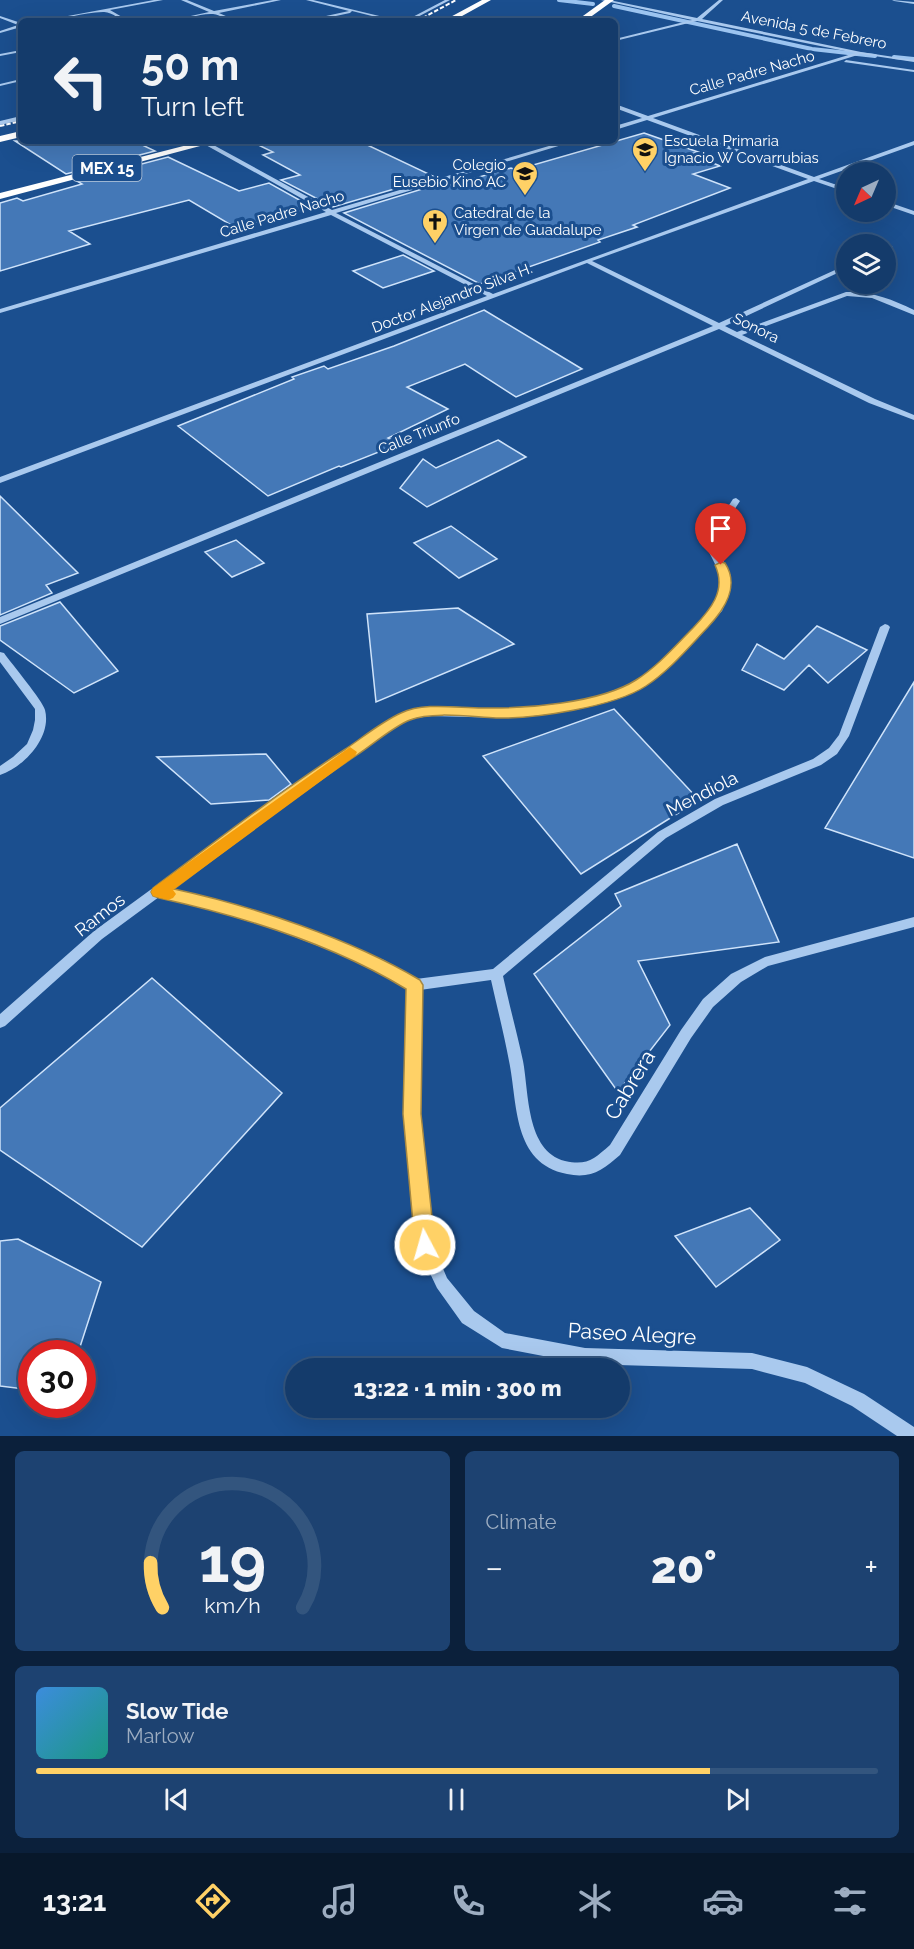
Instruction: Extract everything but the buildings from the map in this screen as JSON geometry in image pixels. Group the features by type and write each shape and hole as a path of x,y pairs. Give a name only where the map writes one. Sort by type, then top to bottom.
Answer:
{"highway":[{"path":"453,18 487,0"},
{"path":"584,18 610,0"},
{"path":"0,139 18,135"},
{"name":"MEX 15","path":"0,196 202,144"}],"street":[{"path":"62,18 161,0"},
{"path":"183,0 228,18"},
{"path":"185,18 279,0"},
{"path":"308,0 384,18"},
{"path":"334,5 343,0"},
{"path":"413,18 448,0"},
{"name":"Avenida 5 de Febrero","path":"603,0 861,53 914,61"},
{"path":"618,39 699,19 721,0"},
{"path":"894,0 914,3"},
{"path":"107,11 122,18"},
{"path":"319,18 353,11"},
{"path":"0,17 18,25"},
{"path":"0,32 18,27"},
{"path":"0,55 18,52"},
{"name":"Calle Padre Nacho","path":"618,127 861,53"},
{"path":"844,60 914,71"},
{"path":"0,84 18,81"},
{"path":"618,107 836,186"},
{"path":"0,123 18,119"},
{"name":"Doctor Alejandro Silva H.","path":"0,480 492,296 914,143"},
{"path":"213,144 332,213 492,296"},
{"name":"Calle Padre Nacho","path":"0,311 562,144"},
{"path":"896,207 914,213"},
{"name":"Sonora","path":"587,261 872,401 914,418"},
{"name":"Calle Triunfo","path":"0,621 719,326 836,272"},
{"path":"737,334 846,294 872,295 887,299 914,313"},
{"name":"Ramos","path":"0,1022 98,935 317,774 406,716 431,712 505,714 562,708 598,700 640,684 667,662 717,610 725,591 726,576 713,550 713,541 715,533 736,501"},
{"name":"Mendiola","path":"496,974 662,835 719,802 817,762 833,751 844,736 885,627"},
{"path":"0,655 40,709 41,720 28,753 0,771"},
{"path":"159,892 218,905 291,930 380,964 414,985 496,974"},
{"name":"Cabrera","path":"496,974 533,1146 544,1158 563,1167 583,1169 600,1163 615,1150 691,1027 708,1003 736,978 765,962 914,922"},
{"name":"Paseo Alegre","path":"414,985 412,1114 425,1245 442,1283 468,1317 502,1340 585,1356 752,1361 807,1375 858,1400 912,1436"}],"waterway":[{"path":"559,0 593,4"},
{"path":"614,6 812,49 875,56"},
{"path":"894,57 914,59"}],"railway":[{"path":"423,18 456,0"},
{"path":"0,126 18,122"}],"slow traffic":[{"path":"168,894 159,892 350,752"}],"place":[{"name":"Escuela Primaria Ignacio W Covarrubias","path":"645,173"},
{"name":"Colegio Eusebio Kino AC","path":"525,197"},
{"name":"Catedral de la Virgen de Guadalupe","path":"435,245"}],"route":[{"path":"425,1245 412,1114 414,985 380,964 291,930 218,905 159,892 317,774 406,716 431,712 505,714 562,708 598,700 640,684 667,662 717,610 725,591 726,576 721,565"}]}
